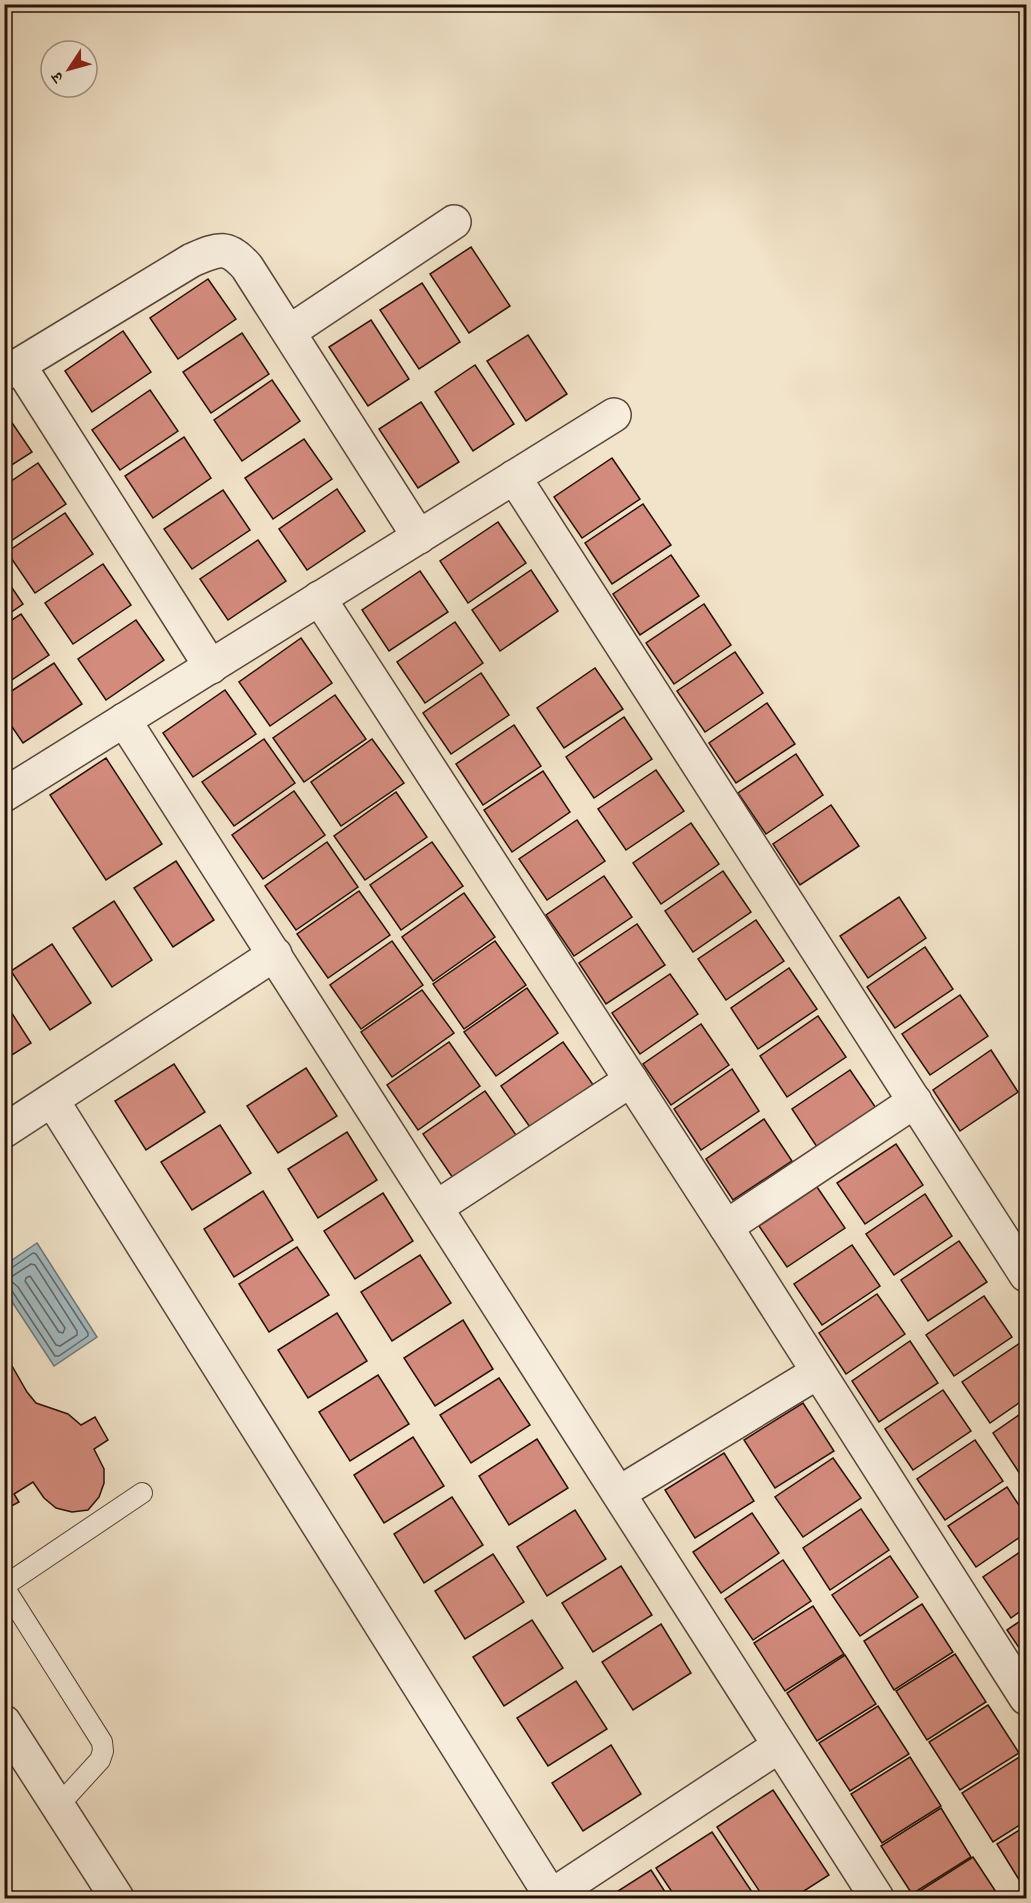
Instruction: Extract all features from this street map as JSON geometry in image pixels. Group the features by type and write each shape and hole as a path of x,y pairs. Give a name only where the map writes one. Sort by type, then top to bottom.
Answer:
{"street":[{"path":"288,332 454,222"},
{"path":"210,667 12,370 192,260 213,251 225,250 236,254 247,267 419,537"},
{"path":"4,795 614,415"},
{"path":"514,477 1026,1275"},
{"path":"319,598 726,1227 1026,1698"},
{"path":"124,720 877,1899"},
{"path":"4,1131 274,954"},
{"path":"437,1207 631,1080"},
{"path":"52,1100 549,1898 779,1746"},
{"path":"726,1227 915,1101"},
{"path":"619,1493 818,1372"},
{"path":"4,1722 117,1899"}],"lane":[{"path":"58,1806 100,1760 103,1751 102,1742 4,1586 142,1493"}],"water":[{"path":"37,1243 97,1337 54,1366 5,1291 5,1265"}],"building":[{"path":"471,247 510,306 469,333 430,274"},
{"path":"208,279 236,319 178,359 150,318"},
{"path":"422,283 460,342 419,369 380,310"},
{"path":"371,320 409,379 368,406 329,347"},
{"path":"123,331 151,372 92,412 65,371"},
{"path":"242,333 269,374 211,413 183,372"},
{"path":"528,335 567,394 526,421 487,361"},
{"path":"475,365 514,424 473,451 435,392"},
{"path":"272,380 300,421 242,461 214,420"},
{"path":"150,390 178,431 120,470 92,430"},
{"path":"421,402 459,462 418,488 379,429"},
{"path":"4,411 32,452 4,470"},
{"path":"184,437 211,478 153,518 125,476"},
{"path":"304,439 332,479 273,519 245,478"},
{"path":"612,458 640,499 582,538 554,497"},
{"path":"38,463 66,504 8,543 4,538 4,486"},
{"path":"337,489 365,531 307,570 279,529"},
{"path":"223,490 250,530 192,569 164,529"},
{"path":"643,504 671,545 612,584 585,543"},
{"path":"65,513 93,554 35,593 7,552"},
{"path":"498,522 526,563 468,603 440,561"},
{"path":"258,540 286,581 228,620 200,579"},
{"path":"671,555 699,596 640,635 613,594"},
{"path":"103,564 131,605 73,644 45,603"},
{"path":"531,570 558,611 500,651 472,610"},
{"path":"420,571 448,612 389,651 362,610"},
{"path":"4,576 23,604 4,617"},
{"path":"704,604 731,645 674,684 646,643"},
{"path":"21,614 49,655 4,685 4,625"},
{"path":"136,620 164,660 106,700 78,659"},
{"path":"455,622 483,663 425,703 397,662"},
{"path":"301,638 332,683 270,726 239,682"},
{"path":"735,652 763,693 705,732 677,691"},
{"path":"54,663 82,704 23,743 4,715 4,696"},
{"path":"595,668 623,709 564,748 537,708"},
{"path":"481,673 509,715 451,754 423,713"},
{"path":"225,690 256,734 193,777 163,733"},
{"path":"335,695 366,739 304,782 273,738"},
{"path":"767,703 795,744 736,783 709,743"},
{"path":"624,717 652,759 594,798 566,757"},
{"path":"514,725 541,766 483,805 456,764"},
{"path":"264,739 295,783 234,826 202,782"},
{"path":"372,739 404,783 341,826 311,782"},
{"path":"796,754 823,795 766,834 738,793"},
{"path":"106,758 162,844 106,880 50,795"},
{"path":"656,770 684,811 626,850 598,809"},
{"path":"543,771 570,812 512,852 484,810"},
{"path":"294,791 325,835 263,879 232,835"},
{"path":"396,792 427,837 365,880 334,836"},
{"path":"831,805 859,846 800,885 773,844"},
{"path":"577,820 605,861 547,900 519,859"},
{"path":"691,823 719,864 661,904 633,863"},
{"path":"327,842 358,887 296,930 265,886"},
{"path":"432,842 463,886 401,930 370,885"},
{"path":"176,861 214,920 173,947 134,888"},
{"path":"723,871 751,912 693,952 665,911"},
{"path":"604,876 632,917 574,956 546,915"},
{"path":"359,891 390,935 328,978 297,934"},
{"path":"464,893 495,937 433,981 402,937"},
{"path":"899,897 926,938 868,978 840,936"},
{"path":"114,901 152,960 112,987 73,928"},
{"path":"756,920 784,961 726,1000 698,959"},
{"path":"637,924 665,965 606,1004 579,963"},
{"path":"392,941 423,985 361,1029 330,985"},
{"path":"495,941 526,985 464,1029 433,984"},
{"path":"52,944 91,1003 50,1030 11,971"},
{"path":"925,947 953,989 895,1028 867,987"},
{"path":"789,968 817,1009 758,1049 731,1008"},
{"path":"670,974 698,1014 640,1054 612,1013"},
{"path":"527,988 558,1033 496,1076 464,1032"},
{"path":"422,990 454,1033 392,1077 361,1032"},
{"path":"960,995 988,1036 930,1075 902,1034"},
{"path":"4,1001 31,1043 4,1060"},
{"path":"818,1016 846,1057 787,1097 760,1056"},
{"path":"701,1024 729,1065 671,1105 643,1064"},
{"path":"449,1042 480,1086 418,1130 387,1085"},
{"path":"563,1042 594,1086 532,1130 501,1086"},
{"path":"991,1050 1018,1092 960,1131 933,1090"},
{"path":"174,1064 205,1112 146,1150 115,1101"},
{"path":"306,1068 337,1116 278,1153 247,1106"},
{"path":"732,1069 759,1111 701,1150 674,1109"},
{"path":"850,1070 878,1111 819,1150 792,1109"},
{"path":"485,1091 516,1135 453,1178 423,1134"},
{"path":"764,1119 792,1161 733,1200 706,1159"},
{"path":"220,1125 251,1173 192,1210 161,1162"},
{"path":"347,1132 377,1180 318,1218 288,1169"},
{"path":"896,1144 923,1185 865,1224 837,1183"},
{"path":"817,1187 845,1228 787,1267 759,1226"},
{"path":"263,1191 293,1240 234,1277 204,1229"},
{"path":"383,1193 413,1241 355,1279 324,1231"},
{"path":"925,1194 952,1236 894,1275 866,1234"},
{"path":"959,1241 987,1282 928,1321 901,1280"},
{"path":"852,1245 880,1286 822,1325 794,1284"},
{"path":"297,1247 329,1295 269,1332 239,1284"},
{"path":"420,1255 451,1303 392,1341 361,1292"},
{"path":"877,1294 905,1334 846,1374 819,1333"},
{"path":"984,1296 1012,1337 954,1376 926,1335"},
{"path":"337,1313 367,1361 308,1398 278,1350"},
{"path":"463,1320 493,1369 435,1406 404,1358"},
{"path":"910,1341 938,1383 879,1422 852,1381"},
{"path":"1020,1343 1026,1353 1026,1398 990,1423 962,1382"},
{"path":"4,1352 36,1403 68,1414 81,1425 95,1417 108,1440 94,1449 104,1469 104,1483 99,1497 88,1510 72,1512 56,1508 44,1498 33,1482 14,1494 19,1502 4,1510"},
{"path":"378,1375 409,1424 350,1461 319,1412"},
{"path":"499,1378 530,1425 471,1463 440,1415"},
{"path":"943,1390 971,1431 913,1470 885,1429"},
{"path":"803,1403 834,1451 775,1488 744,1440"},
{"path":"1026,1410 1026,1470 1020,1474 993,1433"},
{"path":"413,1437 444,1486 384,1523 354,1475"},
{"path":"537,1439 568,1488 509,1525 479,1476"},
{"path":"975,1440 1003,1481 945,1520 917,1479"},
{"path":"724,1453 754,1501 695,1538 665,1490"},
{"path":"833,1458 861,1498 803,1537 775,1497"},
{"path":"1007,1487 1026,1516 1026,1533 976,1567 948,1526"},
{"path":"452,1497 483,1545 424,1583 394,1534"},
{"path":"861,1509 889,1550 830,1590 803,1548"},
{"path":"575,1510 606,1559 547,1596 517,1547"},
{"path":"752,1513 779,1553 721,1593 693,1552"},
{"path":"1026,1548 1026,1607 1011,1618 983,1577"},
{"path":"493,1554 524,1602 465,1639 435,1591"},
{"path":"890,1556 918,1597 860,1636 832,1595"},
{"path":"783,1560 811,1601 753,1640 725,1599"},
{"path":"621,1566 652,1615 593,1652 562,1603"},
{"path":"922,1604 953,1652 894,1690 864,1641"},
{"path":"813,1606 844,1654 785,1691 754,1643"},
{"path":"1026,1617 1026,1658 1007,1630"},
{"path":"532,1620 563,1668 504,1706 473,1657"},
{"path":"661,1624 691,1673 633,1710 602,1662"},
{"path":"955,1654 986,1702 927,1740 896,1691"},
{"path":"845,1655 876,1704 817,1741 787,1693"},
{"path":"576,1681 607,1729 548,1766 517,1718"},
{"path":"988,1705 1019,1753 960,1790 929,1742"},
{"path":"878,1706 909,1754 850,1791 819,1743"},
{"path":"611,1745 641,1794 583,1831 552,1783"},
{"path":"1021,1756 1026,1765 1026,1821 993,1842 962,1793"},
{"path":"910,1757 941,1806 882,1843 851,1794"},
{"path":"773,1790 829,1875 793,1898 764,1898 717,1827"},
{"path":"941,1808 971,1857 912,1894 881,1846"},
{"path":"1026,1826 1026,1891 997,1844"},
{"path":"712,1832 756,1898 676,1898 656,1868"},
{"path":"973,1857 1000,1898 917,1898 915,1894"},
{"path":"651,1870 669,1898 607,1898"}]}
